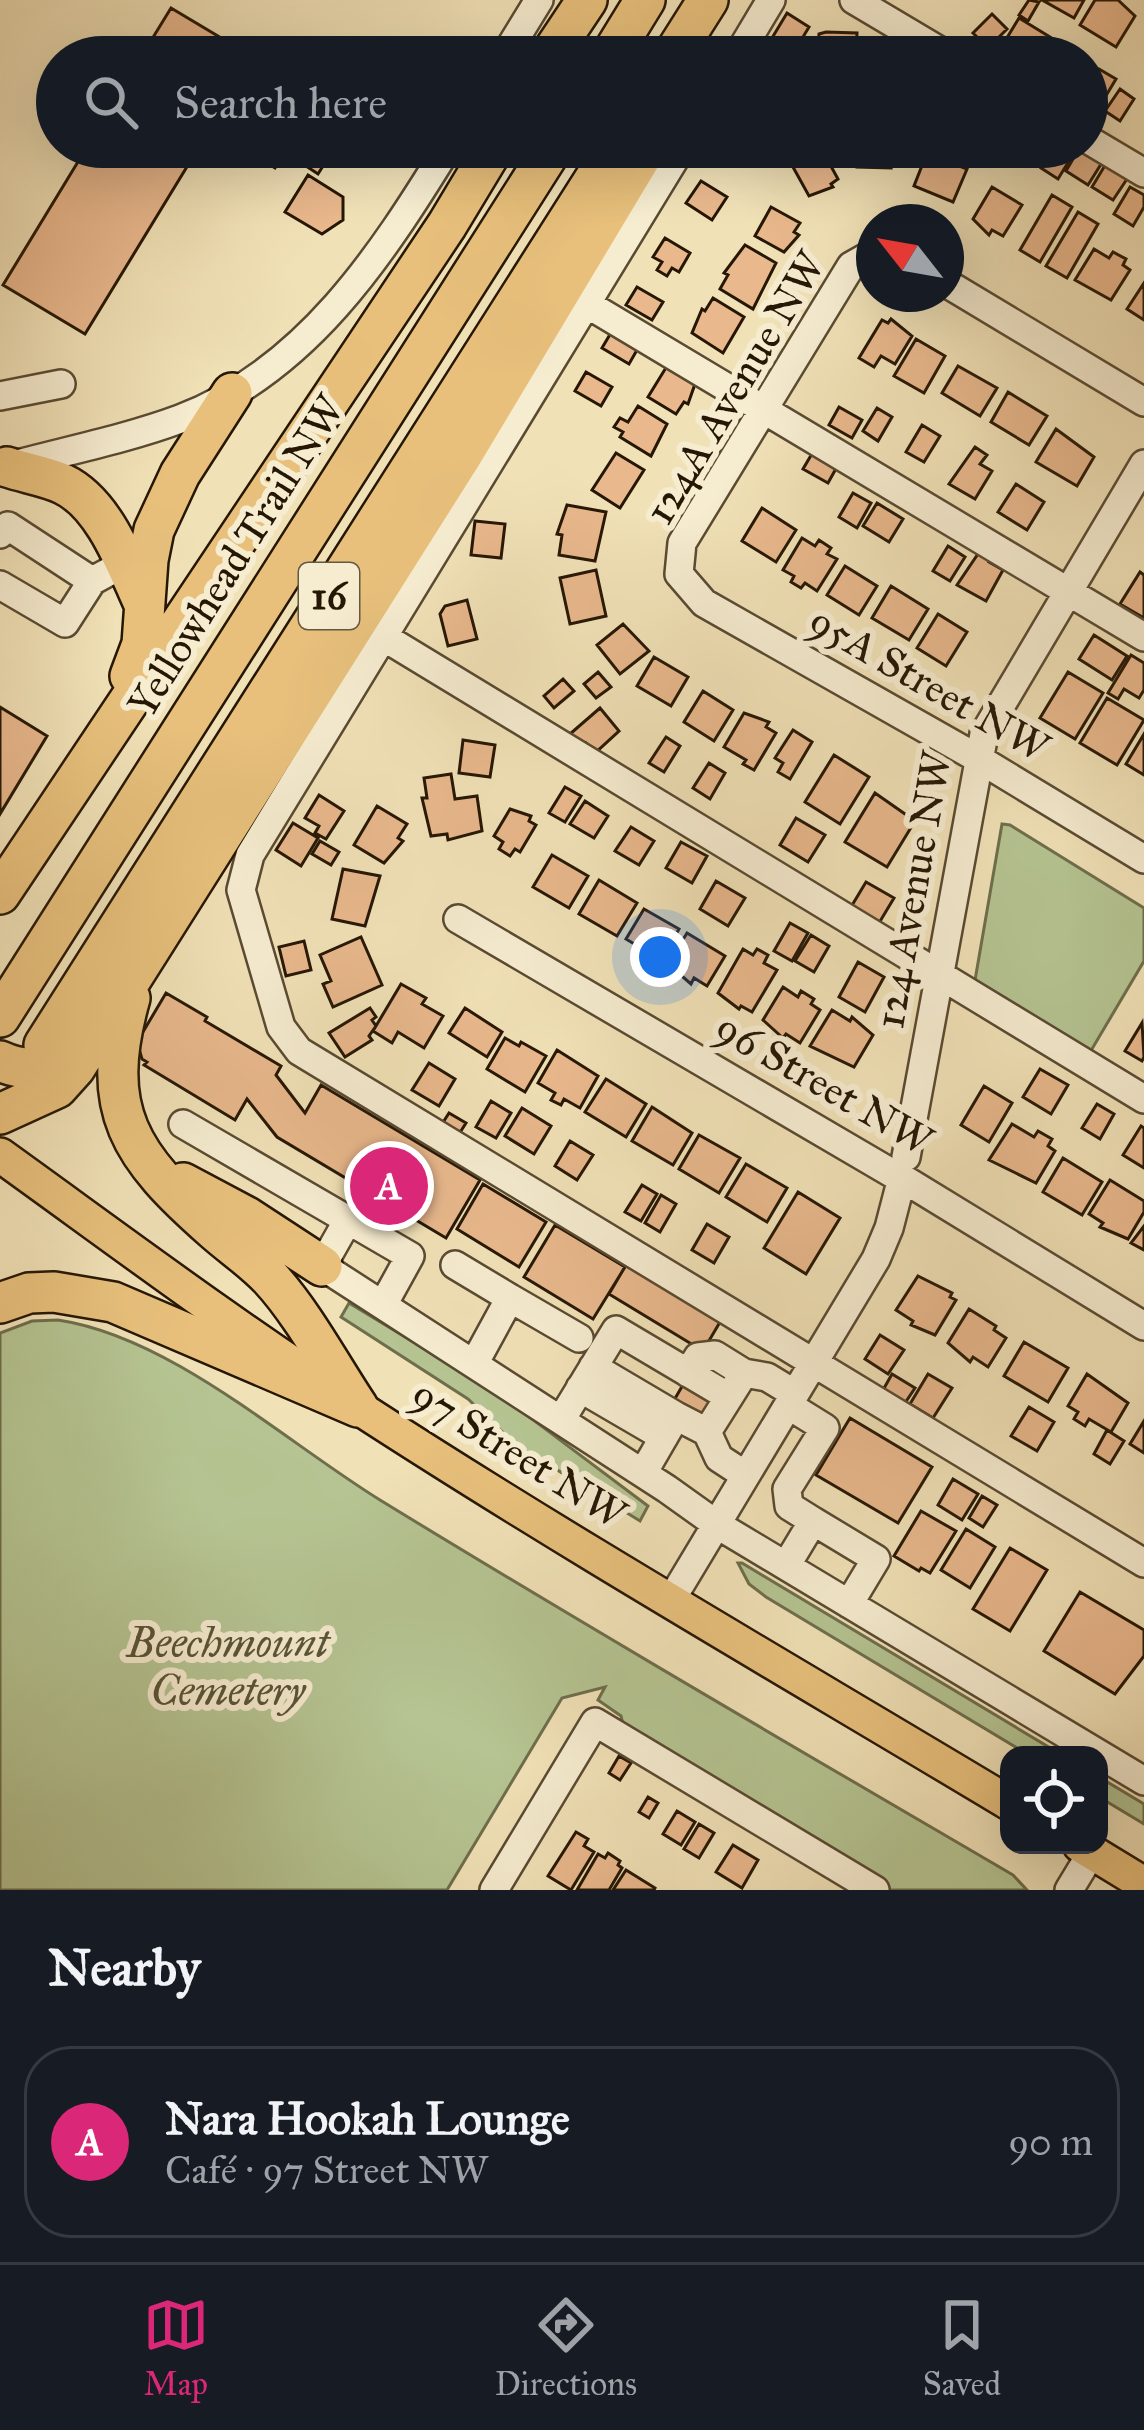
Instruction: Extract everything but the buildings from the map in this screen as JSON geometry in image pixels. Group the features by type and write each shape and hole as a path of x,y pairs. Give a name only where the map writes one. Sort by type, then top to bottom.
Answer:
{"highway":[{"path":"563,36 587,0"},
{"path":"623,36 645,0"},
{"path":"685,36 708,0"},
{"path":"710,36 728,0"},
{"path":"0,894 482,168"},
{"name":"Yellowhead Trail NW","path":"0,1017 540,168"},
{"name":"16","path":"44,1045 602,168"},
{"path":"0,1114 57,1088 93,1038 464,452 633,168"},
{"path":"112,725 142,644 154,530 180,474 232,393"},
{"path":"4,468 67,485 93,510 109,572 146,609"},
{"path":"142,958 123,1024 117,1090 137,1151 271,1279 358,1407"},
{"path":"0,1060 19,1069 38,1069 62,1061 93,1038"},
{"path":"156,1174 199,1189 322,1266"},
{"path":"0,1303 29,1293 54,1292 112,1302 358,1407"}],"main road":[{"name":"97 Street NW","path":"0,1155 209,1308 358,1407 1000,1797"},
{"path":"1096,1854 1144,1883"}],"street":[{"path":"517,36 539,0"},
{"path":"749,36 771,0"},
{"path":"854,0 915,36"},
{"path":"1108,152 1144,173"},
{"name":"Yellowhead Trail NW","path":"4,468 179,419 262,375 326,320 394,235 435,168"},
{"path":"669,168 250,855 242,890 281,1027 299,1051 1144,1563"},
{"name":"124A Avenue NW","path":"679,574 682,543 856,263"},
{"path":"964,294 1144,402"},
{"path":"587,304 1144,637"},
{"path":"0,396 61,384"},
{"name":"124 Avenue NW","path":"671,1600 876,1259 889,1228 906,1173 984,734 1144,464"},
{"path":"0,534 8,526 109,572 65,623 0,585"},
{"name":"95A Street NW","path":"679,574 704,603 1144,859"},
{"path":"382,636 1144,1099"},
{"name":"96 Street NW","path":"458,919 906,1173 1144,1326"},
{"path":"183,1124 410,1256 382,1305"},
{"path":"322,1266 348,1220"},
{"path":"455,1265 579,1338"},
{"name":"97 Street NW","path":"322,1266 716,1524 1142,1774"},
{"path":"474,1364 510,1298"},
{"path":"560,1420 616,1330 688,1372 736,1385 767,1377 826,1428 787,1489 789,1506 876,1559 849,1604"},
{"path":"587,1377 670,1427 707,1432"},
{"path":"707,1432 736,1385"},
{"path":"643,1473 670,1427"},
{"path":"707,1432 719,1458 746,1475"},
{"path":"786,1566 813,1521"},
{"path":"494,1890 595,1721 875,1890"},
{"path":"1069,1890 1084,1854"}],"green space":[{"path":"1002,824 1144,908 1144,961 1089,1054 974,986"},
{"path":"349,1303 496,1392 648,1506 640,1521 515,1444 468,1399 341,1317"},
{"name":"Beechmount Cemetery","path":"58,1320 100,1330 184,1369 380,1500 1013,1875 1027,1890 884,1890 626,1736 621,1716 598,1700 605,1687 562,1698 447,1890 0,1890 0,1333 32,1321"},
{"path":"738,1563 1047,1746 1014,1746 749,1584"},
{"path":"1108,1782 1144,1804 1144,1824 1108,1802"}],"place":[{"name":"Nara Hookah Lounge","path":"389,1186"}]}
